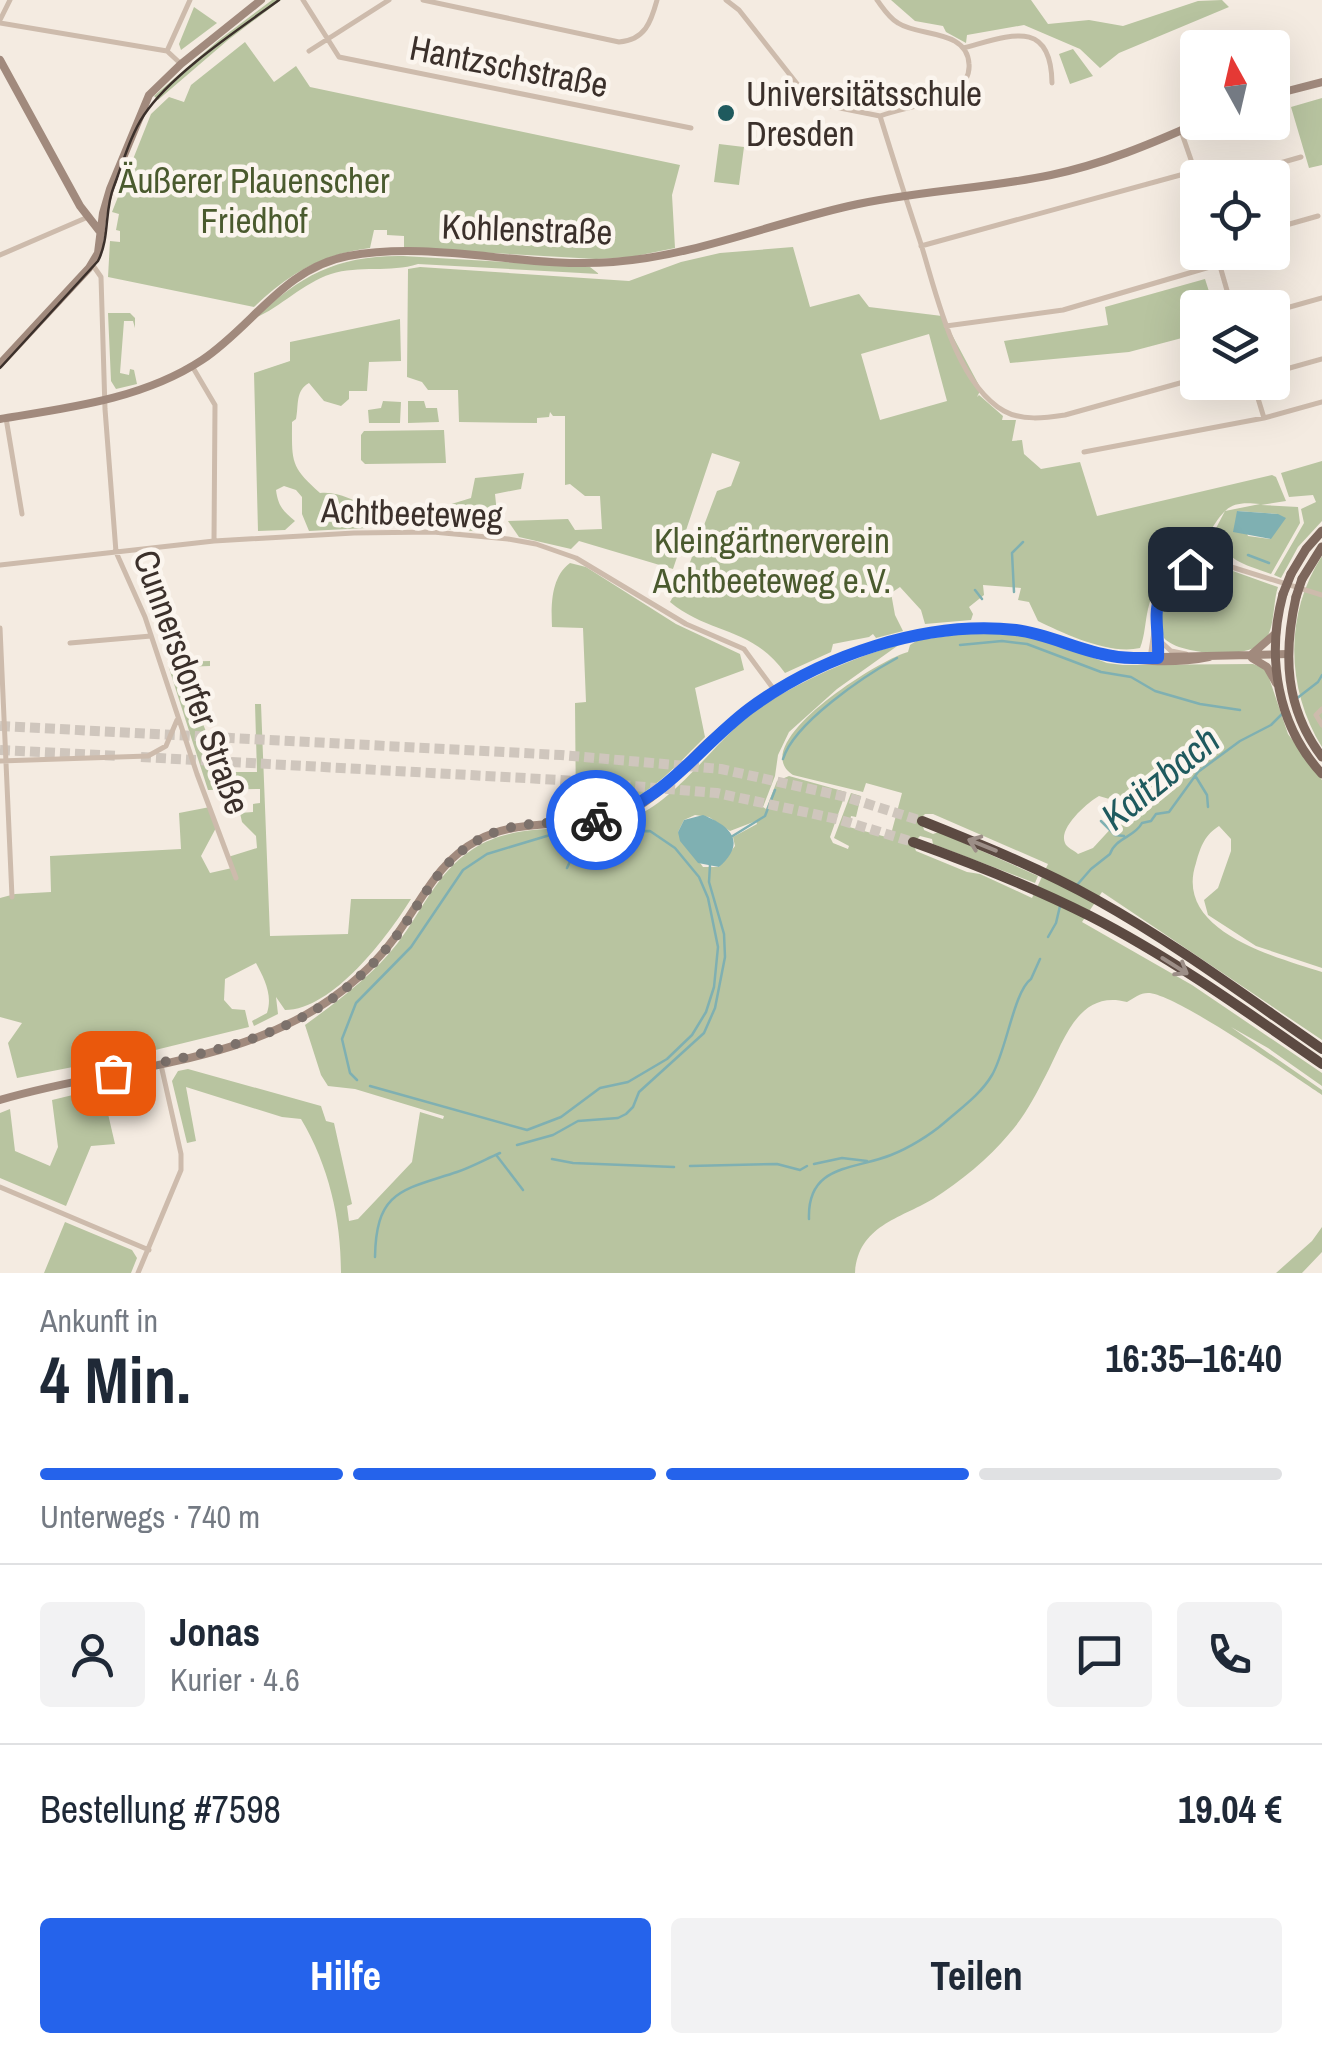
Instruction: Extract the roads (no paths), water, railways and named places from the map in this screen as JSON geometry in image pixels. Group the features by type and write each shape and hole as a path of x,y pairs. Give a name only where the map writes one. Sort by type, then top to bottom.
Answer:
{"highway":[{"path":"922,821 1041,871 1099,901 1160,938 1322,1050"},
{"path":"914,842 1033,889 1091,917 1218,992 1322,1064"}],"main road":[{"path":"1322,531 1306,549 1283,594 1275,655 1278,689 1291,731 1322,774"},
{"path":"1322,547 1296,597 1288,654 1290,687 1301,724 1322,757"}],"street":[{"path":"10,0 0,22 168,51 180,64"},
{"path":"168,51 190,0"},
{"path":"0,364 92,264 98,253 103,213 147,99 180,64 261,0"},
{"path":"303,0 328,38"},
{"path":"309,51 389,0"},
{"path":"425,0 620,42 632,40 646,29 657,0"},
{"path":"726,0 739,10 798,88 809,99 825,106 880,116 958,89 969,69 963,48 948,38 896,22 877,0"},
{"path":"963,48 1013,36 1032,37 1046,48 1052,84"},
{"name":"Hantzschstraße","path":"328,38 339,56 691,128"},
{"path":"0,60 88,217 101,233"},
{"path":"1290,91 1322,82"},
{"path":"880,116 946,326 971,375 990,400 1004,411 1043,418 1180,383"},
{"name":"Kohlenstraße","path":"3,418 140,390 192,366 295,279 346,256 403,252 613,262 679,251 844,207 1006,184 1080,168 1180,131"},
{"path":"1290,160 1301,157"},
{"path":"921,246 1180,175"},
{"path":"78,198 103,213"},
{"path":"1290,224 1318,216"},
{"path":"0,254 88,217"},
{"name":"Cunnersdorfer Straße","path":"92,264 101,277 116,552 151,636 236,878"},
{"path":"946,326 1062,310 1199,270"},
{"path":"1290,307 1322,298"},
{"path":"1290,368 1322,359"},
{"path":"192,366 215,405 214,541"},
{"path":"1258,400 1264,418"},
{"path":"1084,452 1264,418 1322,402"},
{"path":"3,418 22,514"},
{"name":"Achtbeeteweg","path":"0,566 214,541 396,531 536,544 576,558 686,624 744,649 776,691"},
{"path":"1154,658 1159,600 1183,573 1204,565 1225,565 1322,593"},
{"path":"0,628 12,897"},
{"path":"1154,628 1159,640 1171,651 1188,655 1288,654"},
{"path":"0,1100 254,1039 300,1018 343,990 383,954 438,872 465,848 511,828 595,820 636,808 666,786 721,731 776,691 856,653 905,639 961,630 1023,631 1111,656 1188,661 1209,657"},
{"path":"1248,657 1276,634"},
{"path":"70,643 151,636"},
{"path":"1154,658 1159,640"},
{"path":"1154,658 1188,655"},
{"path":"1248,657 1267,666 1278,689"},
{"path":"1322,709 1316,715 1322,725"},
{"path":"3,761 148,756 166,746 178,718"},
{"path":"138,1273 181,1170 182,1154 160,1062"},
{"path":"0,1187 149,1250"}],"water":[{"path":"1237,511 1286,518 1271,539 1233,532"},
{"path":"703,815 728,830 734,842 728,858 719,867 698,863 680,841 678,832 684,820"}],"waterway":[{"path":"1014,592 1012,553 1023,542"},
{"path":"1248,555 1269,563"},
{"path":"975,590 982,599"},
{"path":"960,645 1002,641 1027,644 1101,672 1131,677 1155,691 1240,710"},
{"path":"783,759 815,716 849,688 897,658"},
{"name":"Kaitzbach","path":"1296,699 1322,675"},
{"name":"Kaitzbach","path":"1077,885 1142,823 1151,821 1156,814 1169,812 1198,772 1240,741 1271,725 1284,712"},
{"path":"1196,777 1207,795 1208,807"},
{"path":"731,837 765,816 775,790"},
{"path":"1101,821 1115,835 1124,836"},
{"path":"357,1080 350,1073 342,1039 356,1003 411,947 463,870 487,854 560,832 650,831 675,848 699,877 708,898 718,947 714,987 706,1012 692,1035 667,1059 628,1082 600,1088 561,1117 527,1130 370,1086"},
{"path":"567,868 583,833"},
{"path":"517,1145 553,1135 578,1121 626,1114 639,1092 704,1033 715,1008 725,957 724,934 709,882 710,865"},
{"name":"Kaitzbach","path":"1048,937 1060,906"},
{"name":"Kaitzbach","path":"809,1219 810,1201 824,1179 912,1145 938,1128 982,1088 997,1065 1020,996 1040,959"},
{"path":"375,1257 381,1218 396,1196 500,1153"},
{"path":"497,1156 523,1190"},
{"path":"814,1164 842,1158 867,1161"},
{"path":"552,1159 674,1167"},
{"path":"690,1166 777,1164 800,1170 807,1166"}],"tunnel":[{"path":"0,726 561,755 721,769 846,797 922,821"},
{"path":"0,750 119,756"},
{"path":"141,757 560,780 717,793 837,819 913,842"}],"tram line":[{"path":"0,368 98,261 111,195 131,141 156,99 188,68 279,0"}],"place":[{"name":"Universitätsschule Dresden","path":"726,113"}],"park label":[{"name":"Äußerer Plauenscher Friedhof","path":"254,200"},
{"name":"Kleingärtnerverein Achtbeeteweg e.V.","path":"772,560"}]}
